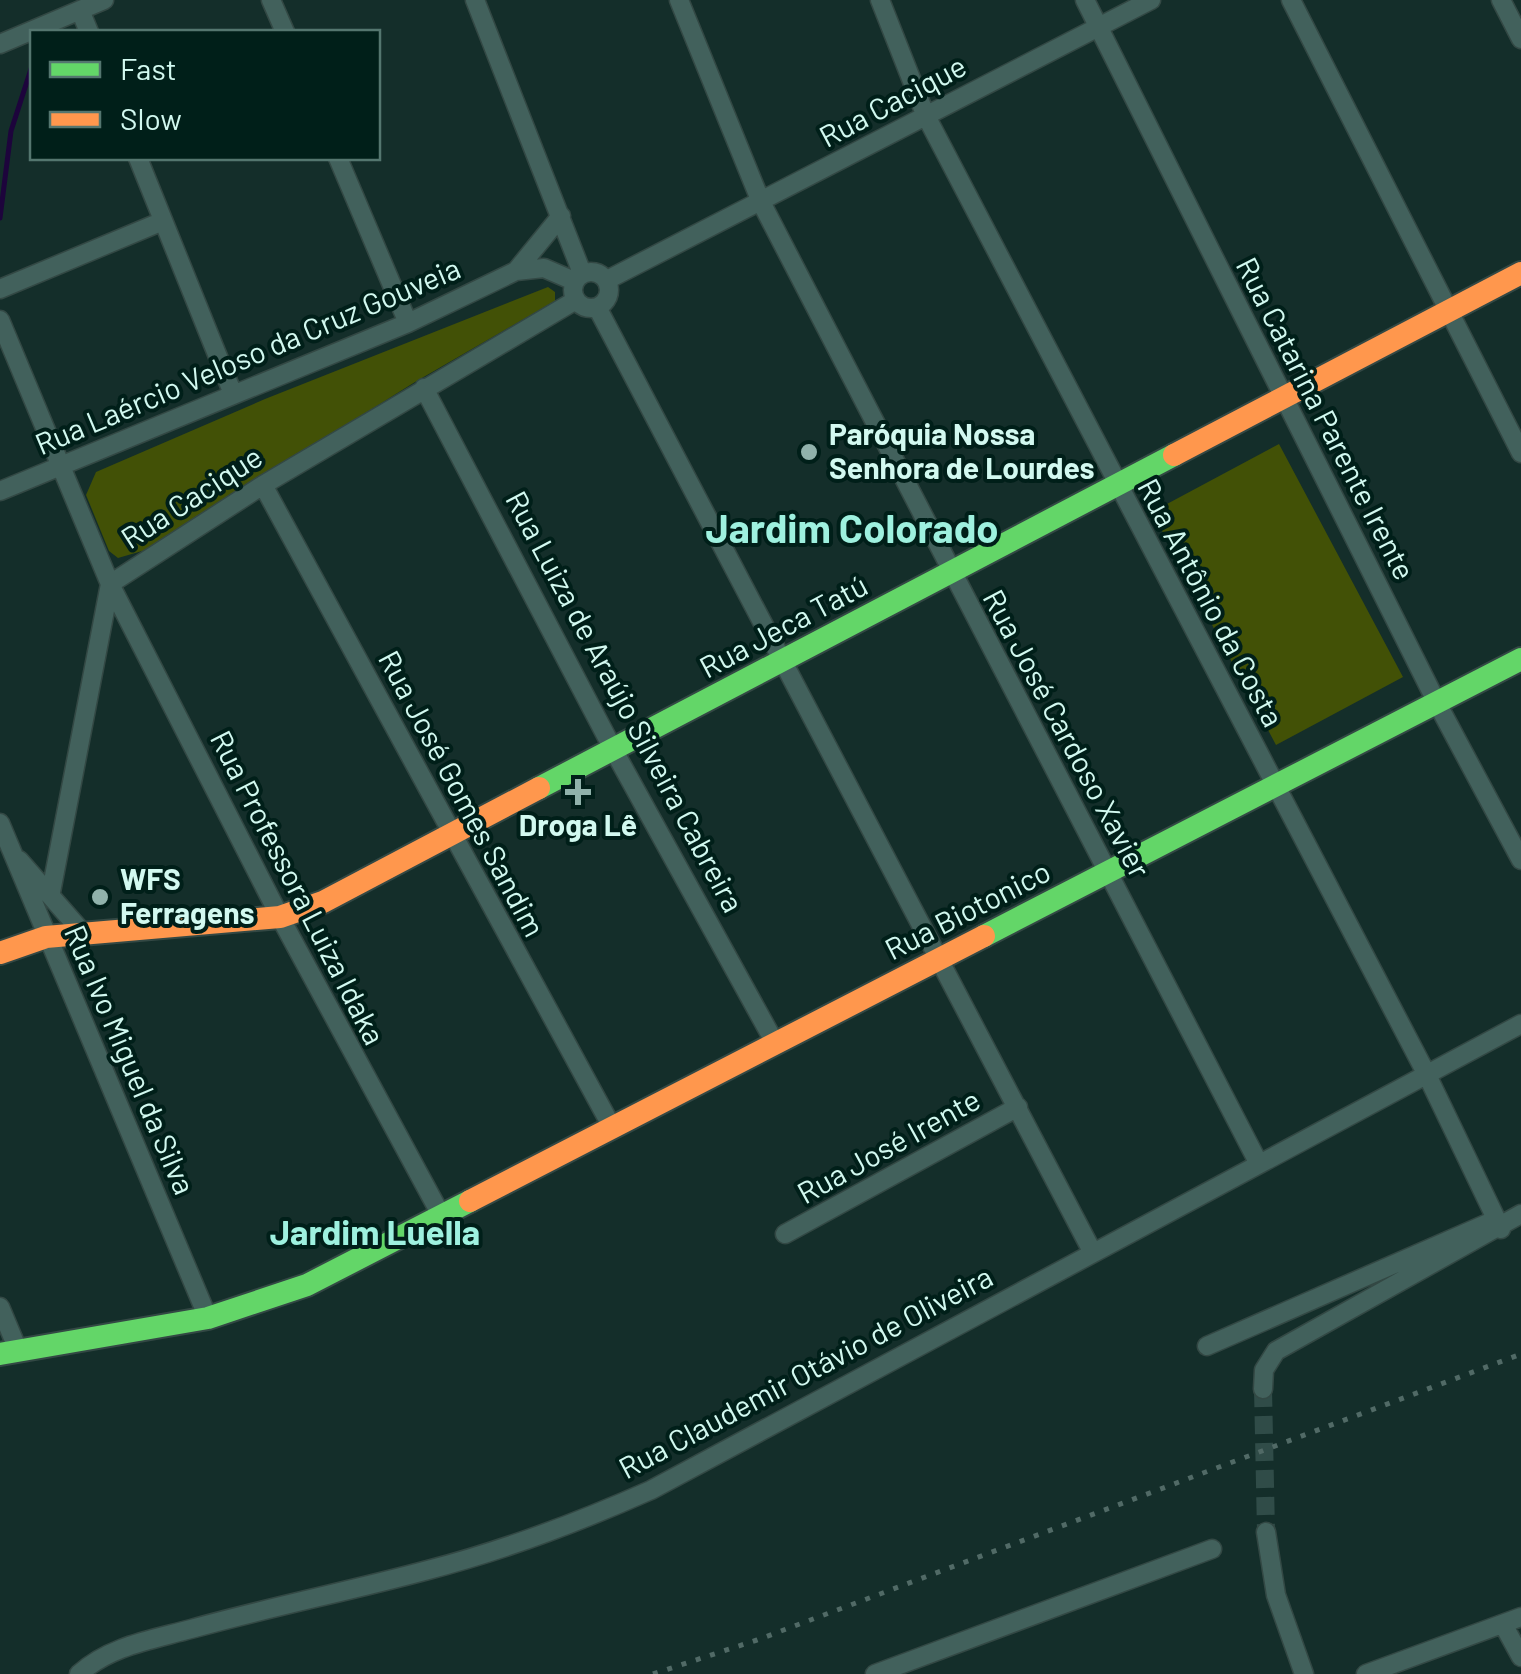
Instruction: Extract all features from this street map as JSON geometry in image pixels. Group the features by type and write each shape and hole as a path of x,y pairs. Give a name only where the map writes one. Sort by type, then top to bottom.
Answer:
{"street":[{"path":"33,30 104,0"},
{"path":"271,0 284,30"},
{"name":"Rua José Cardoso Xavier","path":"679,0 761,202 1259,1164"},
{"name":"Rua Antônio da Costa","path":"880,0 925,114 1427,1075 1498,1224"},
{"name":"Rua Catarina Parente Irente","path":"1085,0 1437,703 1521,860"},
{"name":"Rua Cacique","path":"606,280 1151,0"},
{"path":"1291,0 1446,312 1521,453"},
{"path":"1501,0 1521,39"},
{"path":"477,1 561,216 577,285 585,307 597,307 609,294 606,280 594,272 577,285"},
{"path":"80,10 88,30"},
{"path":"0,44 30,31"},
{"path":"139,160 232,394"},
{"path":"339,160 408,323"},
{"name":"Rua Laércio Veloso da Cruz Gouveia","path":"0,491 408,323 516,271 561,216"},
{"path":"0,289 163,221"},
{"path":"516,271 544,268 577,285"},
{"name":"Rua Jeca Tatú","path":"0,953 46,937 280,917 324,902 1521,273"},
{"name":"Rua Cacique","path":"50,892 110,584 263,484 424,388 577,285"},
{"path":"597,307 781,665 940,958 1093,1253"},
{"name":"Rua Professora Luiza Idaka","path":"0,320 6,358 110,584 280,917 441,1216"},
{"name":"Rua Luiza de Araújo Silveira Cabreira","path":"424,388 613,749 775,1042"},
{"name":"Rua José Gomes Sandim","path":"263,484 613,1129"},
{"name":"Rua Biotonico","path":"9,1352 208,1318 307,1285 1521,659"},
{"name":"Rua Ivo Miguel da Silva","path":"0,822 208,1318"},
{"path":"12,852 84,933"},
{"name":"Rua Claudemir Otávio de Oliveira","path":"79,1674 99,1656 139,1643 326,1592 428,1570 602,1511 651,1490 1521,1024"},
{"name":"Rua José Irente","path":"786,1234 1018,1108"},
{"path":"1207,1346 1521,1214"},
{"path":"1263,1389 1264,1370 1276,1350 1498,1224"},
{"path":"0,1306 9,1352"},
{"path":"1266,1532 1270,1569 1304,1674"},
{"path":"875,1674 1212,1549"},
{"path":"1366,1674 1512,1620 1521,1657"}],"green space":[{"path":"548,287 555,292 555,301 415,382 149,549 118,558 109,551 86,495 96,472 265,399"},
{"path":"1279,444 1403,677 1276,745 1152,512"}],"waterway":[{"path":"0,218 11,131 30,72"}],"tunnel":[{"path":"1263,1389 1266,1532"}],"railway":[{"path":"653,1674 757,1640 1521,1354"}],"traffic: fast":[{"path":"539,788 1174,455"},
{"path":"984,936 1521,659"},
{"path":"0,1354 208,1318 307,1285 470,1201"}],"traffic: slow":[{"path":"1174,455 1521,273"},
{"path":"0,953 46,937 280,917 323,902 539,788"},
{"path":"470,1201 984,936"}],"place":[{"name":"Paróquia Nossa Senhora de Lourdes","path":"809,452"},
{"name":"Droga Lê","path":"578,792"},
{"name":"WFS Ferragens","path":"100,897"}],"district":[{"name":"Jardim Colorado","path":"852,529"},
{"name":"Jardim Luella","path":"375,1233"}]}
